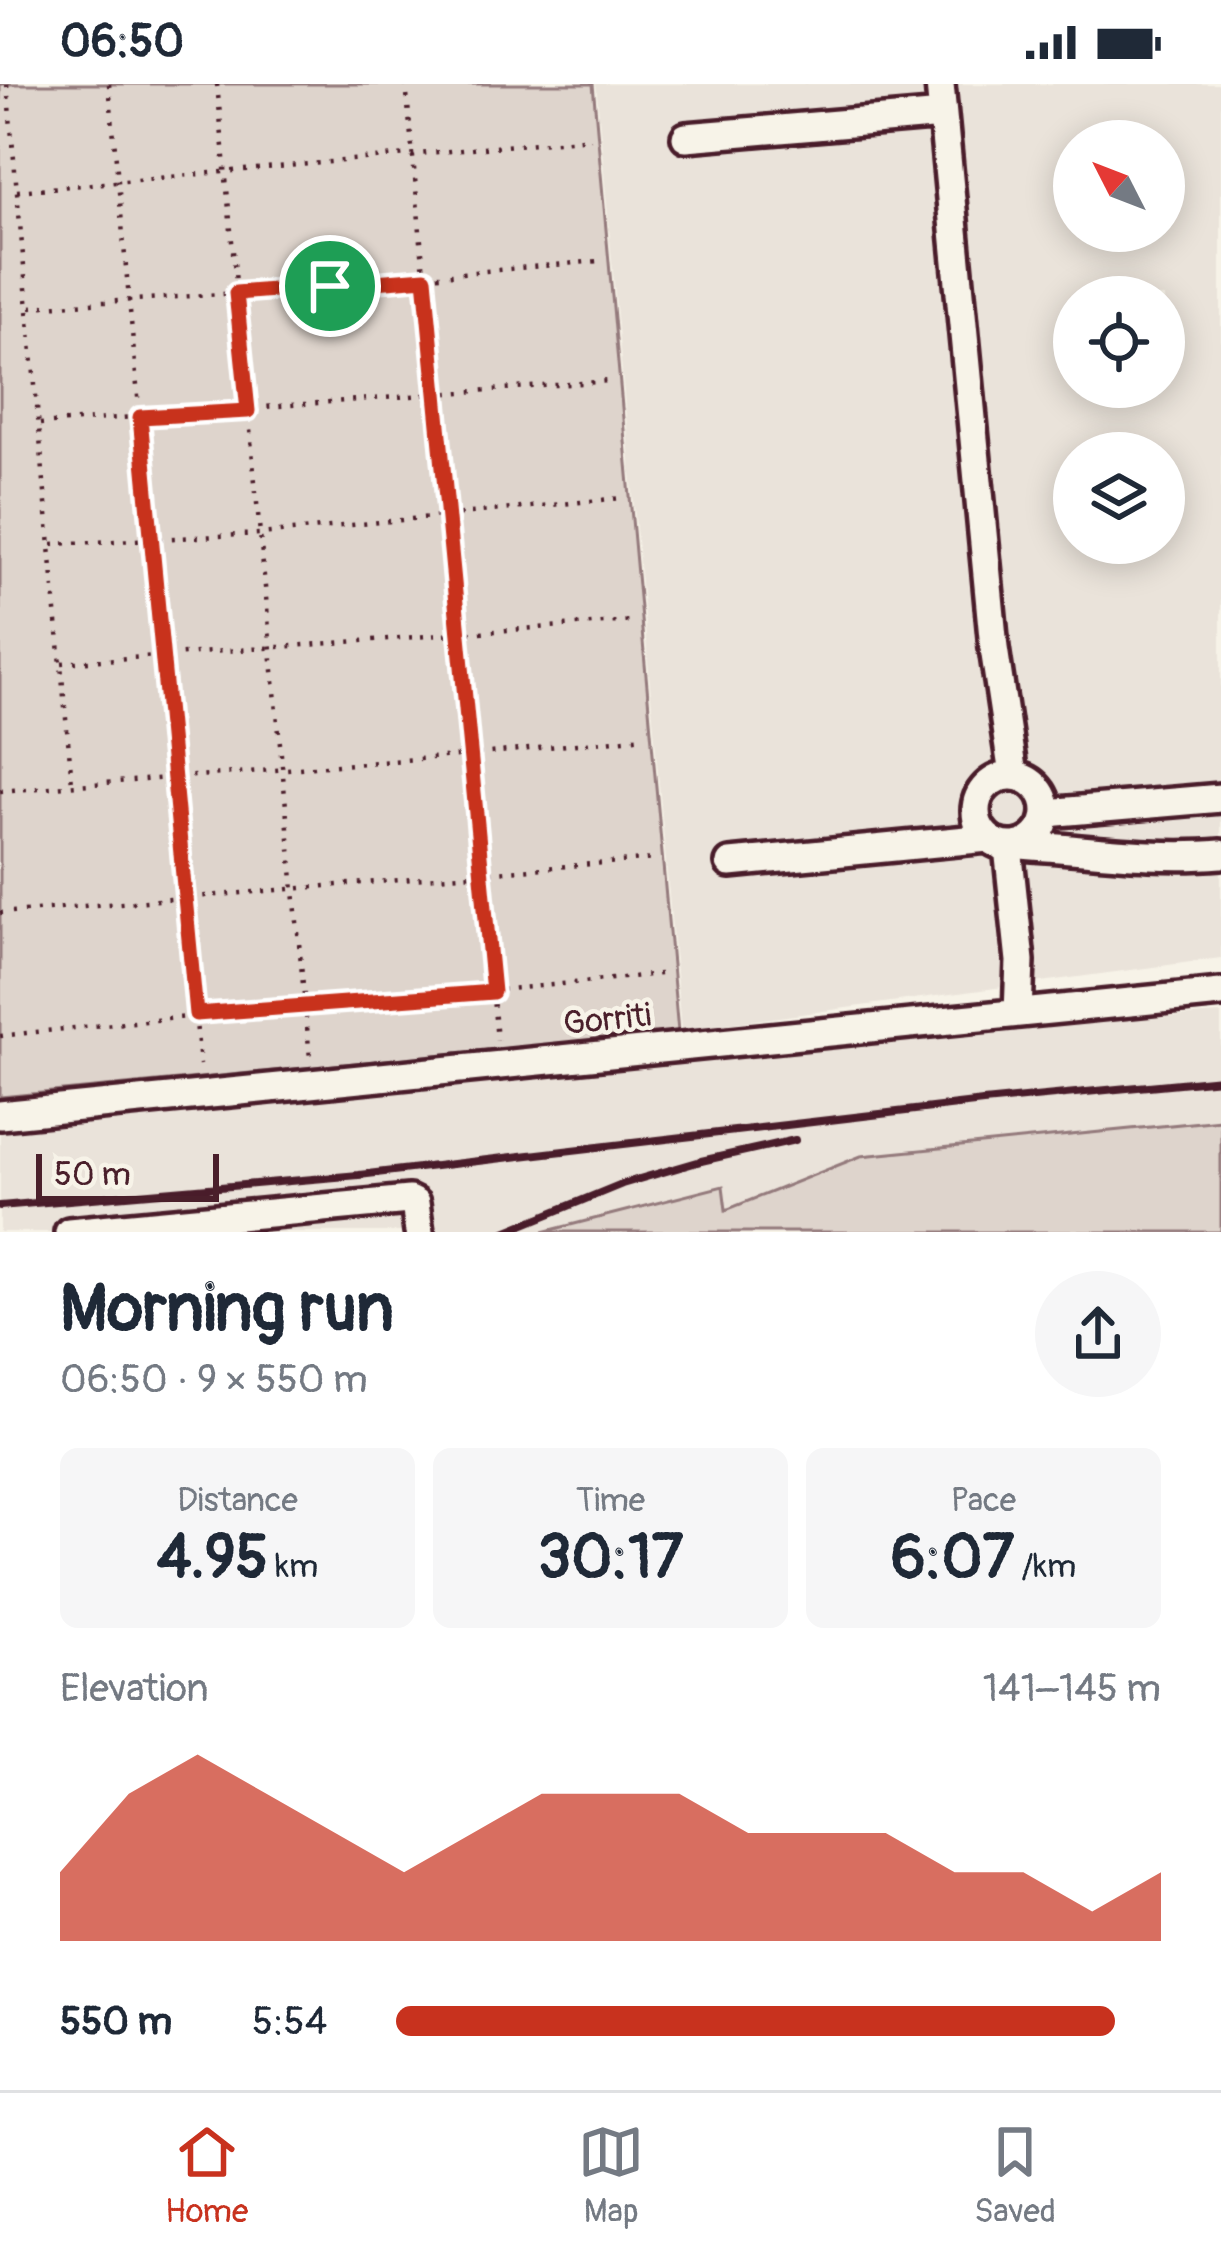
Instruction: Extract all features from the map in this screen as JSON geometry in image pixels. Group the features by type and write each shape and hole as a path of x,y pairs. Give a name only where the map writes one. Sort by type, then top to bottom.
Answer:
{"street":[{"path":"940,84 994,648 1013,775"},
{"path":"686,137 943,116"},
{"path":"1005,843 1038,834 1046,813 1041,792 1013,775 992,781 977,797 976,819 1005,843 1020,961 1018,1013"},
{"path":"1046,813 1221,798"},
{"path":"730,863 1005,843 1172,859 1221,854"},
{"name":"Gorriti","path":"0,1115 1221,993"},
{"path":"69,1232 409,1200 415,1203 419,1232"}],"path":[{"path":"7,84 72,783"},
{"path":"109,84 200,1065"},
{"path":"217,84 310,1058"},
{"path":"406,84 498,1042"},
{"path":"17,191 590,138"},
{"path":"28,307 425,278 599,260"},
{"path":"39,424 609,381"},
{"path":"50,544 261,534 620,498"},
{"path":"61,664 631,621"},
{"path":"0,791 645,737"},
{"path":"0,913 654,859"},
{"path":"0,1036 660,974"}],"shaded area":[{"path":"0,84 593,84 678,1032 0,1097"},
{"path":"596,84 1221,84 1221,958 681,1030"},
{"path":"1221,1014 1221,1120 861,1156 725,1210 722,1186 543,1232 0,1232 0,1128 1038,1025"},
{"path":"1221,1120 1221,1232 543,1232 723,1186 726,1210 861,1156"}],"railway":[{"path":"0,1206 359,1175 1221,1079"},
{"path":"505,1232 622,1184 795,1140"}],"route":[{"path":"425,278 493,992 196,1014 140,417 248,411 236,293 330,286 425,278"}]}
